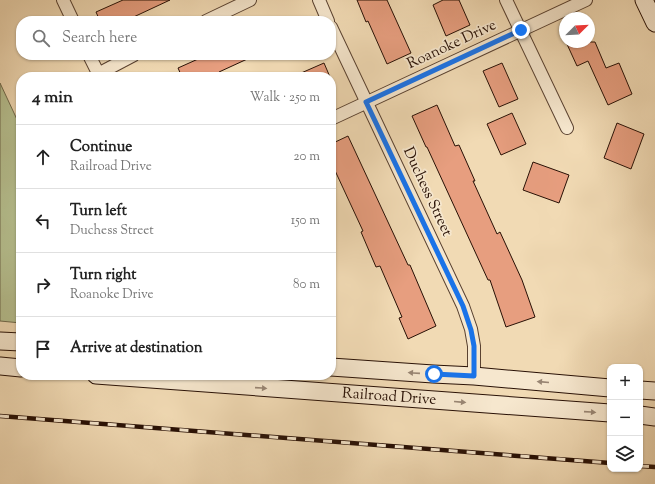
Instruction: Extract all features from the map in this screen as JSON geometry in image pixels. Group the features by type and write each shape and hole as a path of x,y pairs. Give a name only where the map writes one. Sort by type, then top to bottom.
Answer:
{"main road":[{"path":"644,0 655,23"},
{"path":"0,341 16,342"},
{"path":"0,366 16,368"},
{"name":"Railroad Drive","path":"336,367 474,376 607,388"},
{"name":"Railroad Drive","path":"164,380 607,413"},
{"path":"643,390 655,390"},
{"path":"643,416 655,417"}],"street":[{"path":"62,0 70,16"},
{"path":"216,16 250,0"},
{"path":"319,0 326,16"},
{"path":"506,0 567,128"},
{"name":"Roanoke Drive","path":"336,117 586,0"},
{"name":"Duchess Street","path":"336,37 463,306 471,330 474,346 474,376"},
{"path":"92,60 98,72"},
{"path":"104,72 125,60"}],"green space":[{"path":"0,83 16,117 16,323 0,321"}],"building":[{"path":"123,0 170,0 136,16 98,16 96,12"},
{"path":"357,0 387,0 411,53 387,64"},
{"path":"443,0 459,0 470,25 446,36 433,5"},
{"path":"595,42 606,68 619,63 632,94 608,105 588,61 577,66 569,48 595,48"},
{"path":"196,60 245,60 219,72 180,72 178,68"},
{"path":"324,63 328,72 303,72"},
{"path":"502,63 518,99 499,107 483,71"},
{"path":"437,105 455,146 459,145 475,181 473,181 497,234 500,232 522,280 535,317 506,327 490,280 488,280 412,116"},
{"path":"512,113 526,144 501,155 487,124"},
{"path":"617,123 644,134 631,169 604,158"},
{"path":"348,136 408,265 410,265 436,326 408,339 399,318 402,317 380,266 376,267 361,232 363,231 336,173 336,142"},
{"path":"533,162 569,175 559,203 523,190"}],"railway":[{"path":"0,416 607,463"},
{"path":"643,466 655,467"}],"route":[{"path":"434,374 474,376 474,346 471,330 463,306 366,102 521,30"}]}
